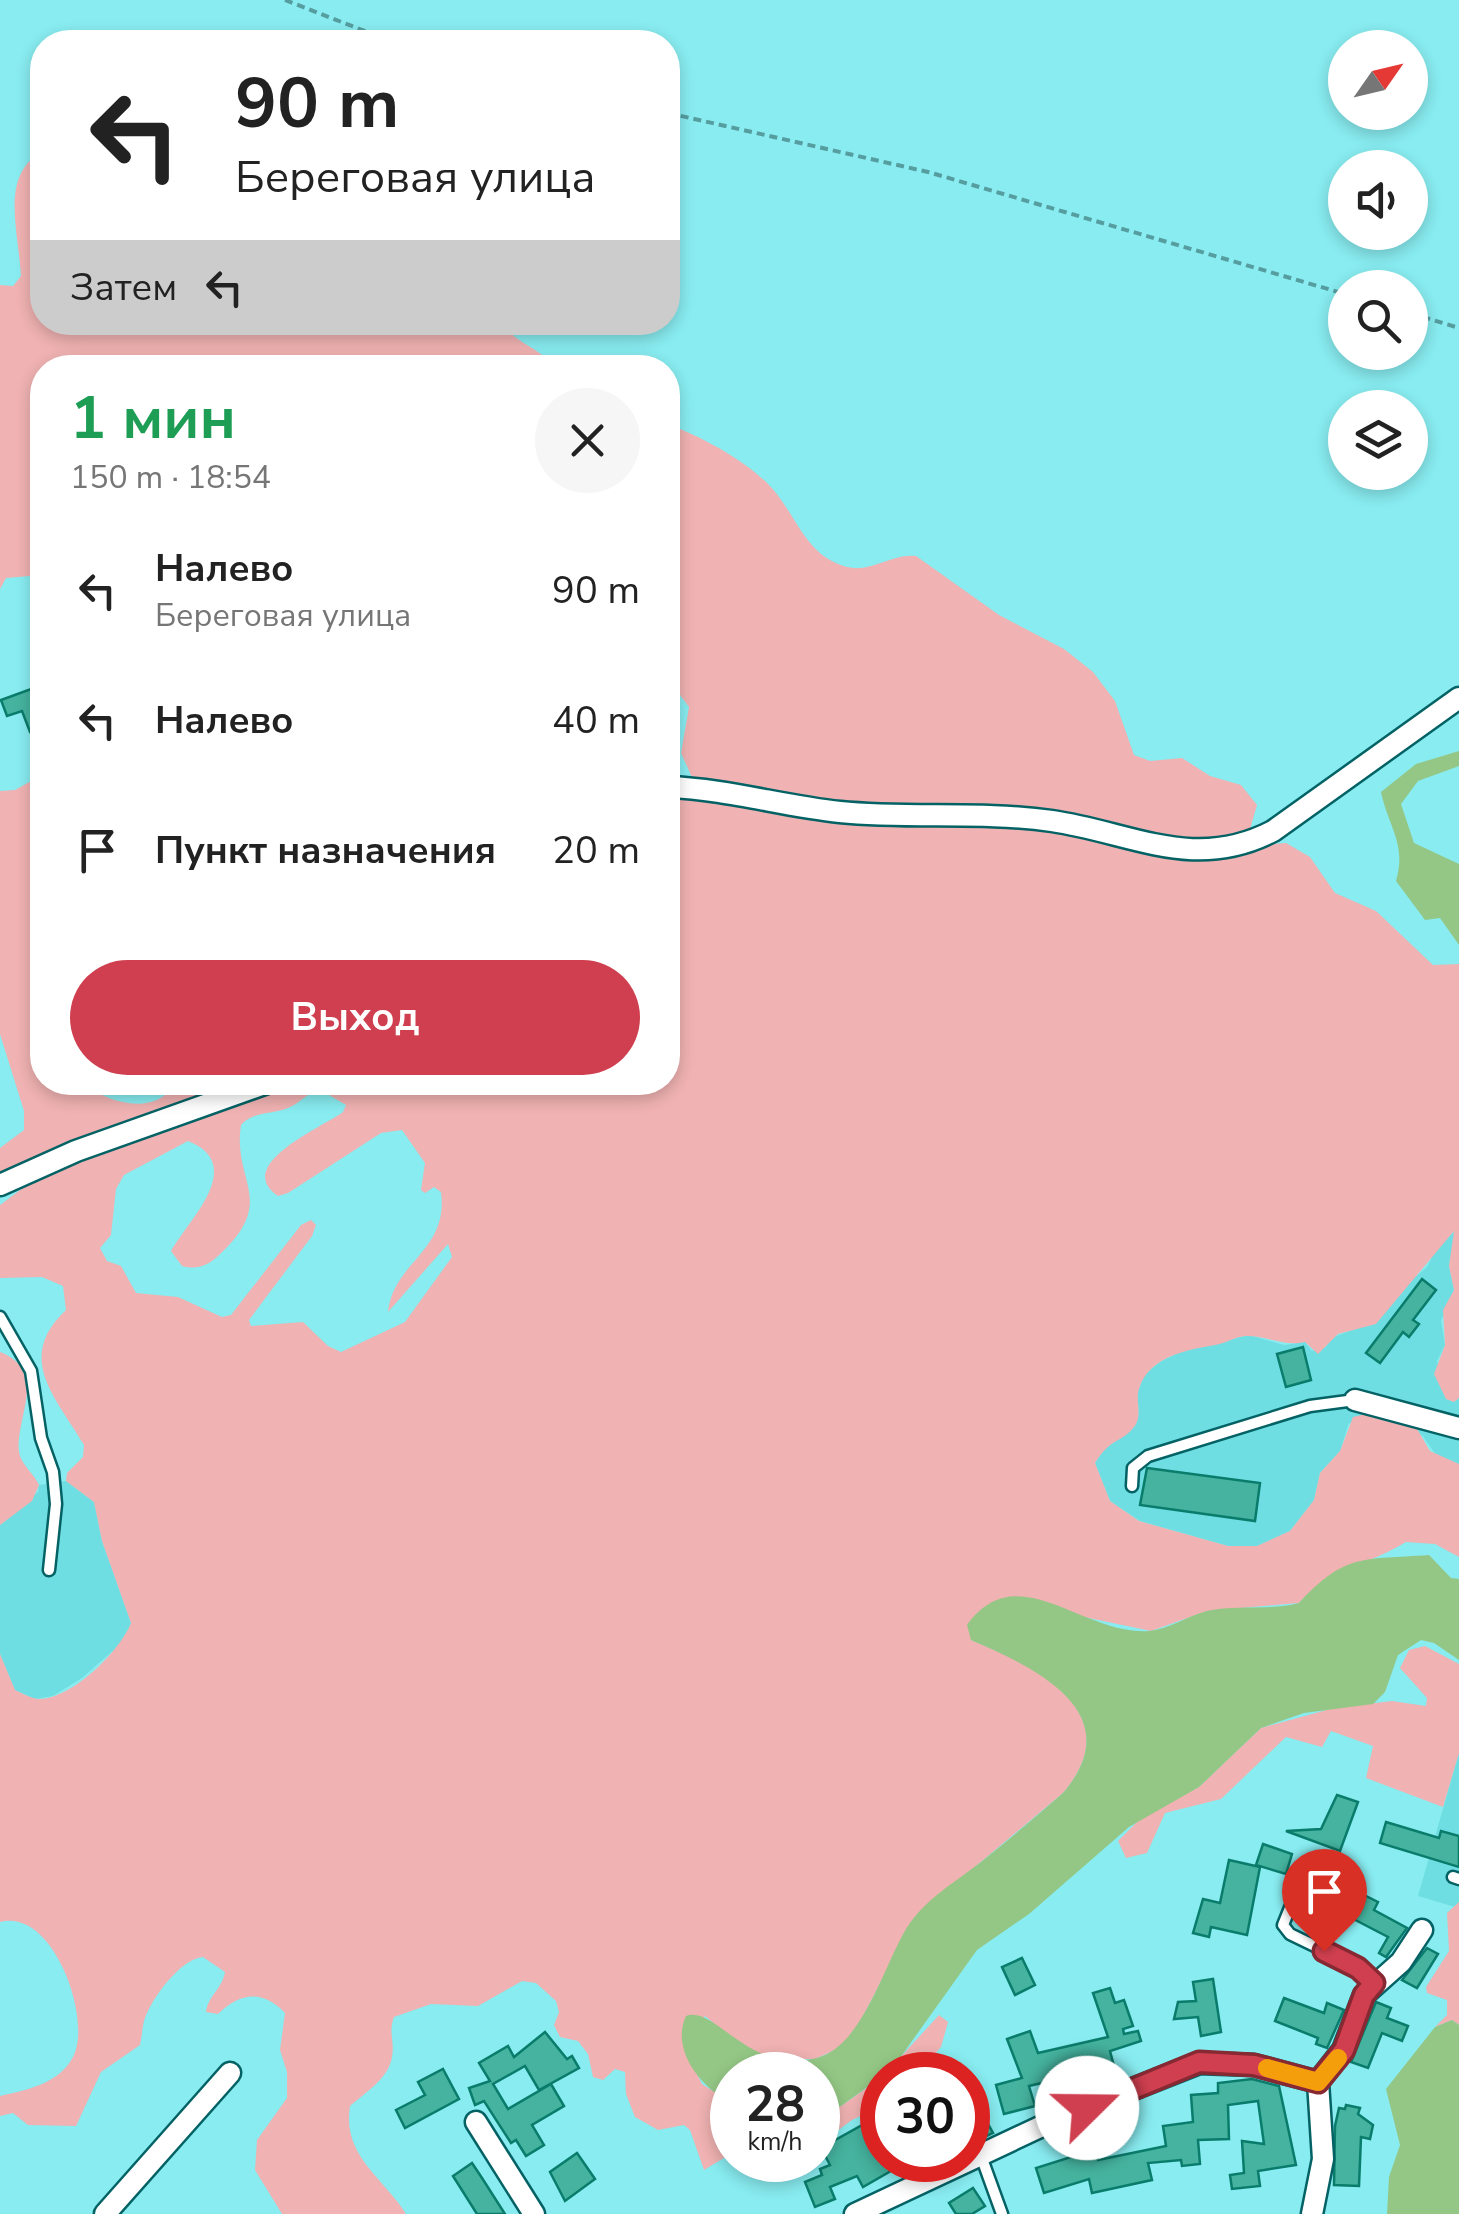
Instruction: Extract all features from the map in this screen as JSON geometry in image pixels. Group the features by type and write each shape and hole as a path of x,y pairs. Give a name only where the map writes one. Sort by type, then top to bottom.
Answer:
{"street":[{"path":"680,788 744,793 835,812 1050,821 1188,850 1217,852 1273,831 1459,698"},
{"path":"0,1185 76,1151 233,1095"},
{"path":"1355,1400 1459,1428"},
{"path":"1312,2214 1323,2158 1318,2082 1344,2050 1364,1995 1400,1962 1422,1930"},
{"path":"990,2152 1057,2119 1199,2062 1254,2065 1318,2082"},
{"path":"105,2214 230,2073"},
{"path":"476,2122 534,2214"},
{"path":"854,2214 924,2182"}],"lane":[{"path":"0,1317 30,1372 41,1438 52,1472 56,1504 50,1570"},
{"path":"1132,1486 1133,1468 1158,1452 1310,1406 1355,1400"},
{"path":"1302,1878 1283,1925 1290,1934 1358,1968 1374,1983"},
{"path":"990,2181 1002,2214"}],"path":[{"path":"285,0 362,30"},
{"path":"680,115 928,172 1328,289"},
{"path":"1428,319 1459,328"}],"shaded area":[{"path":"29,162 30,335 513,335 542,355 30,355 30,576 6,578 0,589 0,285 13,286 21,276 16,189"},
{"path":"680,429 721,449 758,474 778,495 810,543 832,561 856,568 916,556 999,615 1064,649 1093,672 1115,701 1134,755 1150,761 1182,758 1210,776 1241,785 1257,805 1250,829 1262,845 1286,843 1310,857 1335,893 1376,911 1433,965 1459,964 1459,1398 1454,1402 1446,1399 1434,1374 1445,1345 1443,1310 1454,1290 1449,1266 1454,1231 1376,1324 1338,1334 1318,1354 1305,1342 1245,1336 1181,1352 1160,1362 1139,1389 1134,1427 1095,1463 1110,1501 1139,1521 1228,1546 1257,1546 1290,1531 1314,1500 1320,1473 1340,1451 1353,1417 1375,1412 1416,1427 1430,1451 1459,1464 1459,1557 1435,1544 1406,1542 1337,1575 1299,1603 1207,1611 1151,1631 1079,1616 1039,1600 971,1640 1023,1664 1067,1697 1081,1717 1087,1739 1081,1765 1063,1793 914,1918 859,2024 842,2047 831,2052 755,2052 705,2016 685,2050 702,2084 710,2089 710,2166 704,2170 690,2130 684,2125 658,2130 635,2117 626,2094 625,2072 615,2069 603,2080 593,2077 588,2054 578,2041 560,2037 554,2025 559,2012 556,2001 536,1983 522,1981 478,2006 431,2004 394,2017 390,2065 376,2084 350,2106 349,2123 358,2152 406,2214 282,2214 255,2170 257,2140 287,2098 287,2072 280,2050 285,2013 259,1997 243,1998 218,2014 206,2012 225,1972 203,1957 185,1964 160,1992 147,2012 140,2045 101,2072 76,2126 28,2125 13,2113 0,2116 0,2096 41,2084 59,2074 73,2057 78,2040 73,1994 52,1948 37,1931 19,1922 0,1922 0,1654 15,1690 38,1699 51,1697 93,1672 131,1623 102,1541 94,1502 66,1481 67,1473 83,1457 84,1445 45,1377 43,1344 66,1310 63,1286 42,1277 0,1278 0,1205 35,1179 0,1174 0,1148 24,1130 24,1111 0,1034 0,791 15,790 30,782 30,1095 103,1095 132,1104 165,1095 309,1095 294,1105 253,1117 241,1125 240,1145 250,1205 236,1237 218,1256 192,1268 182,1266 171,1251 200,1209 213,1178 213,1164 205,1151 188,1141 124,1175 116,1189 111,1235 100,1248 107,1261 121,1266 136,1293 178,1297 222,1317 231,1315 301,1225 311,1220 316,1225 312,1236 249,1320 251,1326 303,1322 328,1346 341,1352 405,1322 452,1257 448,1244 388,1312 400,1280 437,1229 441,1212 441,1192 434,1187 425,1193 421,1190 425,1163 402,1130 381,1133 288,1193 278,1196 267,1184 266,1172 273,1160 343,1112 346,1105 329,1095 680,1095 680,788 695,784 681,753 689,707 680,695"},
{"path":"1459,751 1459,766 1418,781 1401,804 1414,843 1459,864 1459,945 1440,918 1425,920 1396,881 1398,846 1381,792 1416,764"},
{"path":"1455,1231 1449,1266 1454,1290 1441,1321 1445,1345 1437,1361 1446,1399 1454,1402 1459,1398 1459,1464 1438,1458 1422,1435 1349,1423 1340,1451 1320,1473 1314,1500 1290,1531 1257,1546 1228,1546 1140,1521 1110,1501 1095,1463 1106,1444 1134,1427 1139,1414 1137,1393 1145,1374 1160,1362 1182,1351 1249,1335 1284,1345 1305,1342 1312,1351 1326,1347 1331,1338 1355,1329 1427,1267 1436,1249"},
{"path":"0,1352 15,1360 27,1382 19,1451 39,1485 32,1501 0,1525"},
{"path":"66,1481 94,1502 102,1541 131,1623 124,1641 82,1678 53,1696 35,1699 15,1690 0,1654 0,1525 38,1492 39,1485"},
{"path":"1429,1555 1451,1578 1459,1579 1459,1660 1434,1643 1421,1640 1398,1655 1385,1692 1373,1704 1304,1713 1261,1728 1199,1787 1129,1827 1029,1914 977,1950 904,2052 860,2052 860,2092 840,2106 840,2052 831,2052 859,2022 906,1929 933,1899 1063,1793 1081,1765 1086,1739 1081,1717 1067,1697 1022,1664 971,1640 967,1625 987,1605 1008,1597 1029,1597 1099,1622 1149,1631 1207,1611 1299,1603 1330,1575 1372,1559"},
{"path":"1425,1646 1459,1664 1459,1753 1443,1807 1366,1778 1373,1746 1331,1731 1322,1747 1286,1737 1221,1799 1165,1813 1147,1853 1126,1858 1118,1841 1141,1818 1199,1787 1261,1728 1334,1708 1392,1701 1426,1706 1427,1698 1400,1668 1409,1650"},
{"path":"1459,1753 1459,1906 1455,1907 1418,1896"},
{"path":"1459,1902 1459,2025 1452,2020 1435,2027 1447,2015 1447,2000 1427,1993 1426,1987 1449,1951 1447,1913"},
{"path":"939,2015 948,2022 937,2052 905,2052"},
{"path":"686,2016 710,2020 759,2052 710,2052 710,2088 686,2055 682,2029"},
{"path":"1452,2020 1459,2025 1459,2214 1387,2214 1389,2177 1400,2145 1386,2089 1435,2027"},
{"path":"860,2093 860,2116 840,2129 841,2106"}],"building":[{"path":"30,689 30,732 22,711 7,716 1,700"},
{"path":"1422,1279 1436,1290 1413,1320 1419,1324 1409,1337 1403,1332 1380,1363 1366,1353"},
{"path":"1303,1347 1311,1380 1286,1387 1277,1354"},
{"path":"1147,1468 1260,1483 1255,1521 1140,1505"},
{"path":"1337,1795 1358,1802 1340,1851 1286,1831 1321,1829"},
{"path":"1386,1822 1439,1838 1441,1831 1459,1836 1459,1867 1380,1843"},
{"path":"1263,1844 1292,1854 1286,1874 1256,1865"},
{"path":"1229,1860 1260,1867 1247,1935 1211,1927 1209,1937 1193,1933 1203,1899 1220,1903"},
{"path":"1352,1889 1378,1902 1374,1910 1407,1928 1386,1957 1379,1953 1388,1937 1340,1912"},
{"path":"1427,1948 1438,1954 1417,1988 1402,1980"},
{"path":"1022,1958 1035,1985 1015,1995 1002,1967"},
{"path":"1213,1979 1221,2032 1201,2036 1198,2017 1174,2019 1178,2002 1196,2001 1193,1982"},
{"path":"1110,1988 1115,2003 1124,2000 1133,2026 1123,2029 1124,2034 1138,2031 1141,2041 1110,2051 1114,2066 1029,2086 1035,2106 1004,2114 996,2085 1022,2078 1007,2039 1030,2031 1038,2053 1108,2037 1093,1993"},
{"path":"1284,1998 1324,2013 1327,2003 1344,2010 1327,2048 1316,2044 1318,2038 1275,2021"},
{"path":"1376,2002 1391,2008 1387,2018 1408,2026 1402,2041 1382,2033 1368,2068 1351,2062"},
{"path":"545,2032 567,2059 572,2056 579,2068 539,2090 525,2066 493,2084 508,2109 551,2084 564,2106 532,2125 544,2145 526,2156 516,2140 511,2143 484,2101 475,2105 469,2088 490,2081 479,2063 508,2046 514,2057"},
{"path":"443,2069 459,2099 405,2128 396,2110 425,2095 418,2082"},
{"path":"1252,2079 1279,2086 1296,2165 1258,2171 1260,2186 1232,2189 1230,2175 1244,2173 1242,2141 1264,2144 1258,2101 1228,2105 1229,2139 1198,2140 1200,2164 1182,2166 1181,2160 1148,2163 1152,2180 1092,2193 1089,2179 1044,2193 1036,2168 1096,2149 1098,2160 1166,2146 1163,2126 1193,2122 1191,2095 1218,2093 1218,2083"},
{"path":"1346,2105 1360,2108 1358,2114 1373,2125 1370,2139 1361,2137 1359,2186 1334,2185 1335,2126 1339,2108 1345,2109"},
{"path":"860,2126 860,2182 857,2176 830,2187 835,2199 815,2207 805,2182 840,2182 840,2137"},
{"path":"577,2153 595,2179 565,2201 550,2172"},
{"path":"472,2163 505,2214 477,2214 453,2176"},
{"path":"973,2188 985,2206 972,2214 956,2214 949,2203"}],"slow traffic":[{"path":"1267,2068 1318,2082 1322,2072 1338,2058"}],"route":[{"path":"1087,2108 1199,2062 1254,2065 1318,2082 1322,2072 1344,2050 1364,1995 1374,1983 1358,1968 1324,1951"}]}
